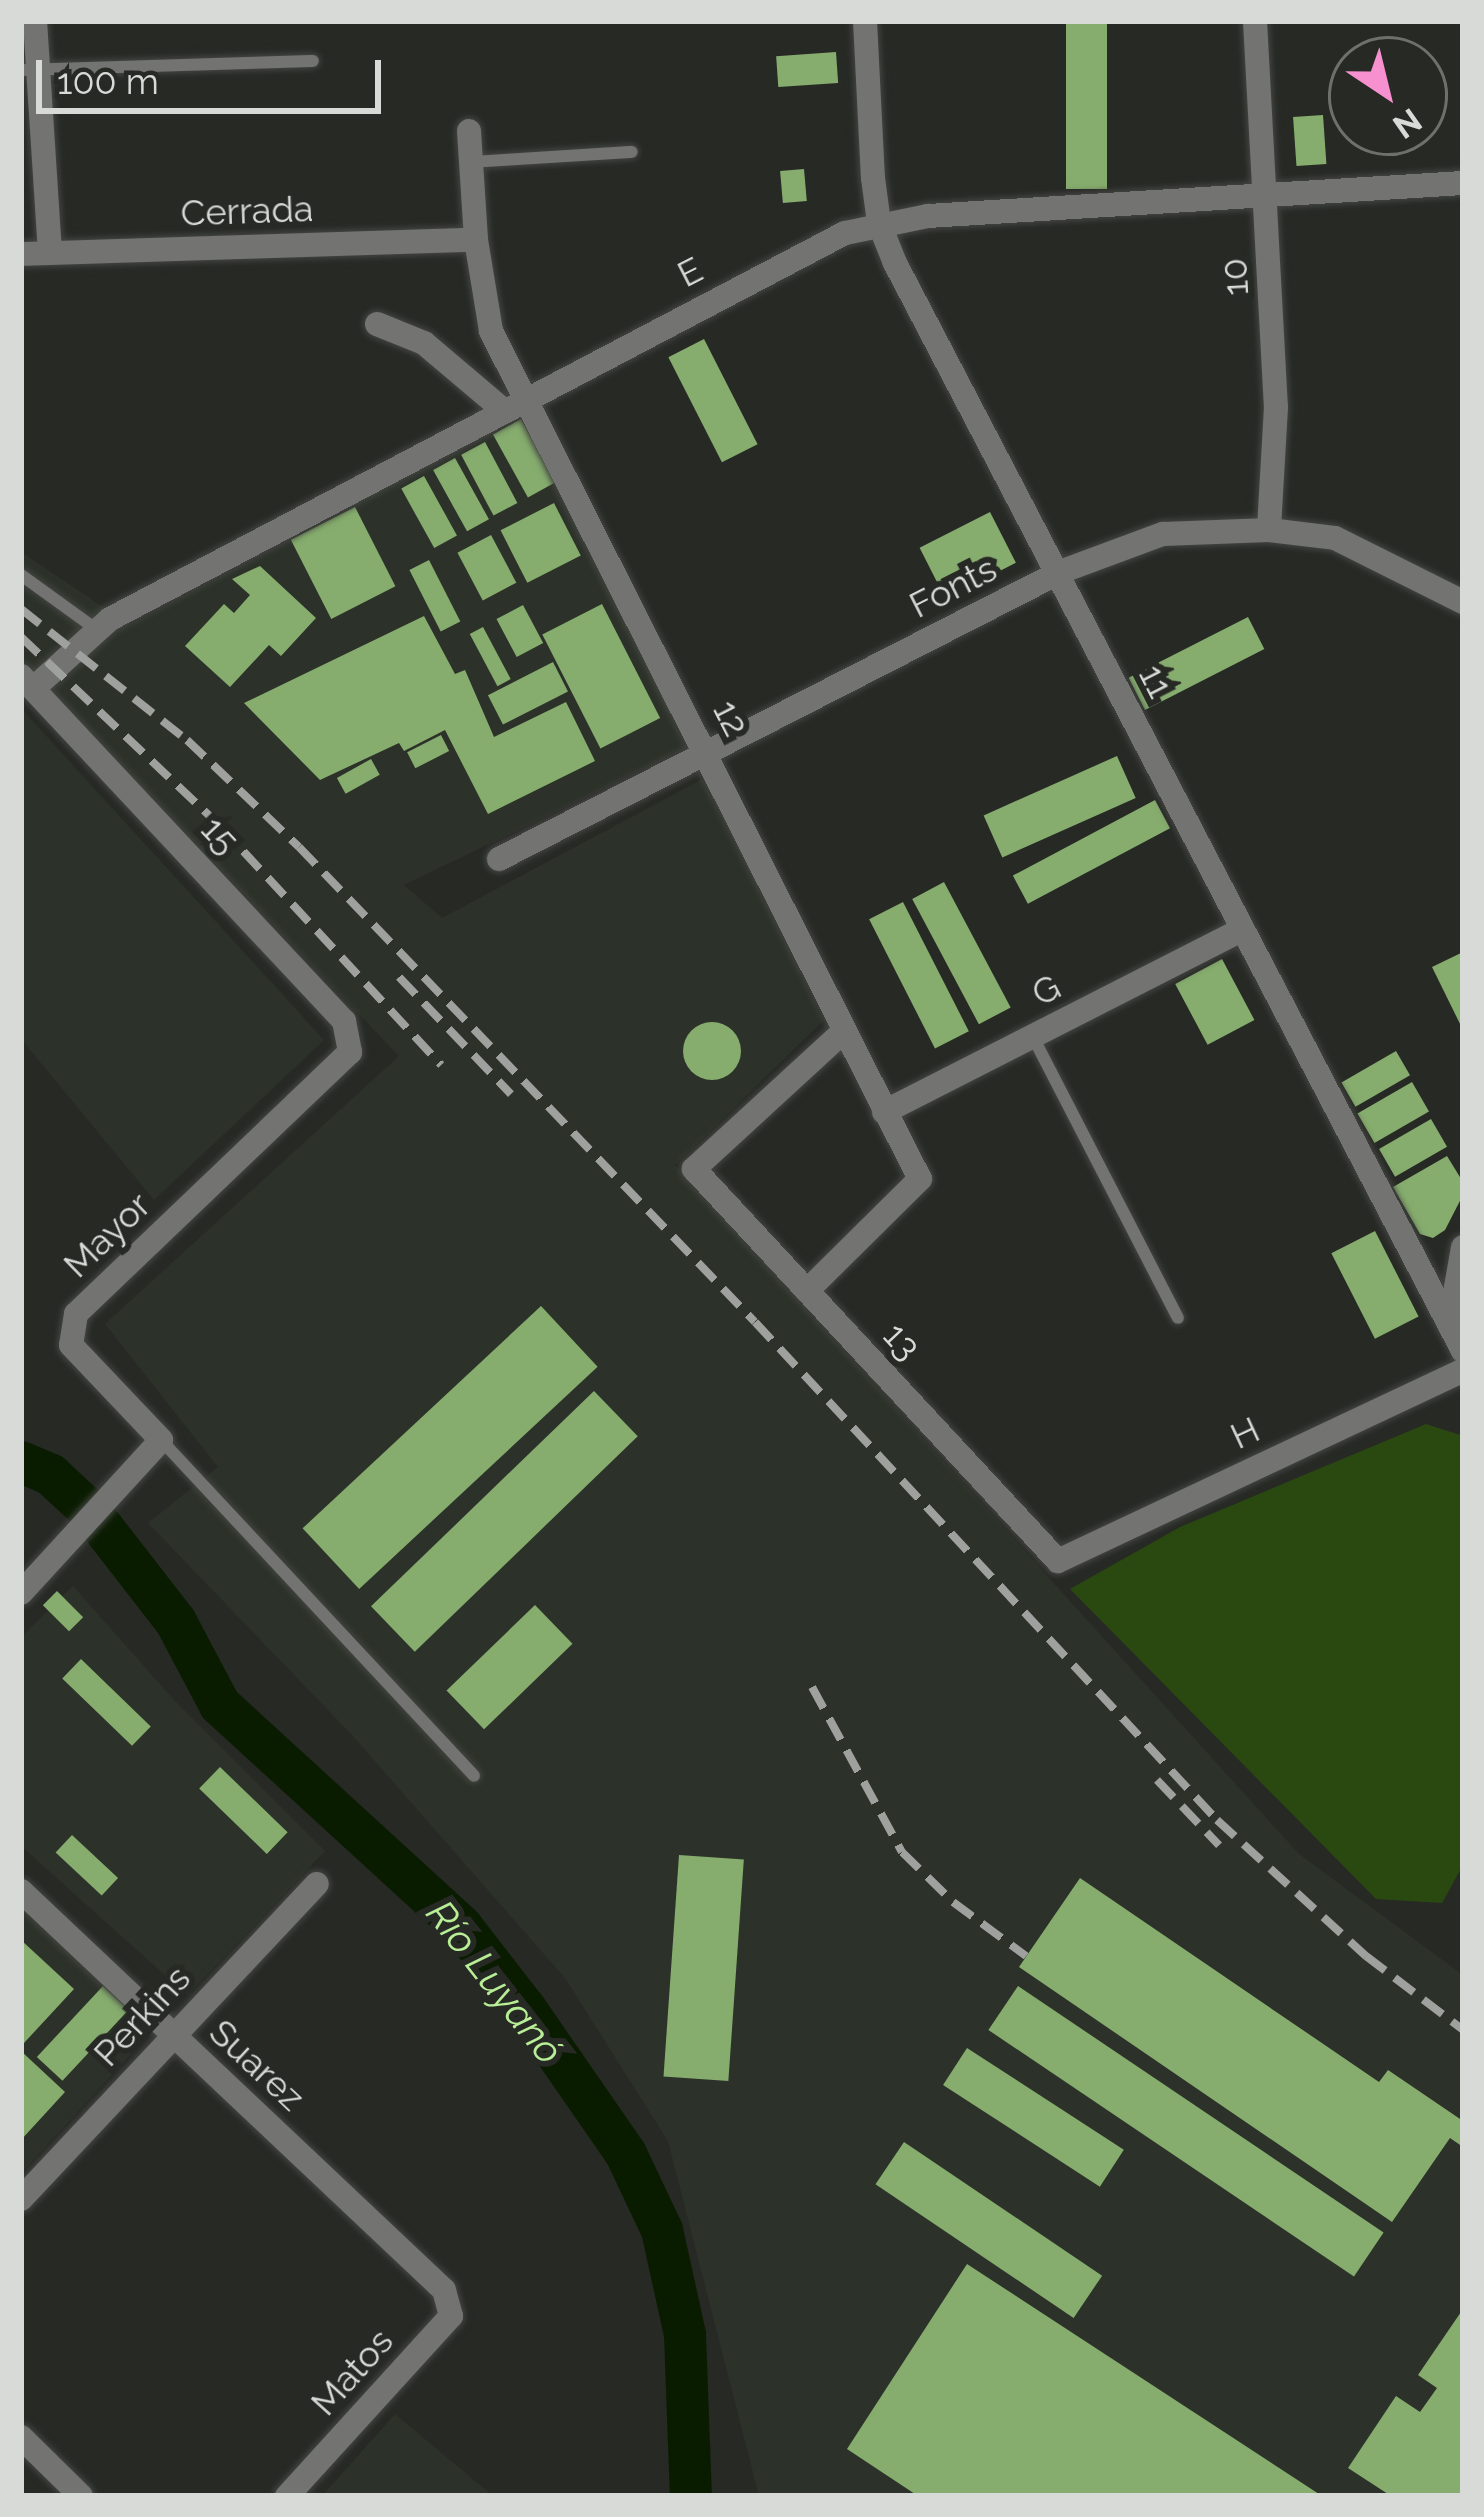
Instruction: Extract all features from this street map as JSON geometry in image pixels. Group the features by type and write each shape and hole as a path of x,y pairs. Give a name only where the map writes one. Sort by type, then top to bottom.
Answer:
{"street":[{"path":"35,21 29,69 50,253"},
{"name":"11","path":"865,21 879,223 895,263 1463,1351"},
{"name":"10","path":"1255,21 1276,407 1269,530"},
{"name":"12","path":"469,131 476,240 491,331 709,753 920,1179 807,1291"},
{"name":"E","path":"28,682 96,629 525,396 845,233 879,223 1463,183"},
{"name":"Cerrada","path":"21,254 476,240"},
{"path":"377,324 424,343 502,409"},
{"name":"Fonts","path":"499,859 1060,572 1163,534 1269,530 1334,538 1463,602"},
{"name":"15","path":"28,682 344,1022 350,1052"},
{"name":"G","path":"884,1112 1241,930"},
{"name":"13","path":"844,1031 694,1169 1058,1561"},
{"name":"Mayor","path":"161,1440 71,1345 76,1314 350,1052"},
{"path":"1450,1321 1463,1247"},
{"name":"H","path":"1058,1561 1463,1370"},
{"path":"21,1593 161,1440"},
{"name":"Perkins","path":"21,2200 317,1884"},
{"name":"Suarez","path":"21,1892 444,2290"},
{"name":"Matos","path":"294,2492 451,2316 444,2290"},
{"path":"21,2438 81,2496"}],"lane":[{"path":"29,69 313,61"},
{"path":"471,162 632,152"},
{"path":"21,575 96,629"},
{"path":"1033,1037 1178,1318"},
{"path":"161,1440 474,1776"}],"shaded area":[{"path":"523,413 689,747 404,885 442,918 708,776 823,1021 675,1165 1299,1854 1463,1975 1463,2496 759,2496 668,2141 565,1978 352,1735 148,1523 218,1467 105,1324 399,1056 21,661 21,552 130,625"},
{"path":"21,708 324,1040 154,1200 21,1039"},
{"path":"73,1586 174,1700 325,1851 187,1995 21,1846 21,1637"},
{"path":"21,1904 155,2028 21,2173"},
{"path":"395,2414 493,2496 322,2496"}],"green space":[{"path":"1426,1424 1463,1436 1463,1865 1442,1903 1376,1899 1070,1589 1180,1527"}],"building":[{"path":"1066,21 1107,21 1107,189 1066,189"},
{"path":"836,52 838,83 778,87 776,56"},
{"path":"1323,115 1326,164 1296,166 1293,117"},
{"path":"804,169 807,201 783,203 780,171"},
{"path":"704,339 758,444 722,462 668,357"},
{"path":"521,419 556,482 528,497 493,435"},
{"path":"485,442 517,503 494,516 461,455"},
{"path":"455,458 489,519 467,531 433,470"},
{"path":"424,476 457,535 434,548 401,489"},
{"path":"554,503 581,556 527,583 501,530"},
{"path":"355,507 395,586 331,619 291,540"},
{"path":"990,512 1016,563 945,599 920,548"},
{"path":"491,535 516,583 483,601 457,553"},
{"path":"429,560 460,621 441,631 409,570"},
{"path":"260,566 316,618 281,656 269,645 230,687 185,646 224,604 234,613 250,595 232,579"},
{"path":"602,604 660,718 600,748 542,634"},
{"path":"523,605 543,643 517,657 497,619"},
{"path":"424,616 455,674 465,670 494,737 566,702 595,761 488,814 445,730 404,751 399,743 320,780 244,703"},
{"path":"1248,617 1264,649 1145,710 1129,678"},
{"path":"483,627 511,679 497,686 470,634"},
{"path":"553,662 568,691 503,725 488,695"},
{"path":"441,735 449,751 415,768 407,752"},
{"path":"1117,756 1136,798 1002,857 984,815"},
{"path":"371,759 380,775 346,794 337,778"},
{"path":"1155,800 1170,828 1028,904 1013,876"},
{"path":"944,882 1011,1007 979,1024 912,899"},
{"path":"903,902 969,1031 935,1048 869,919"},
{"path":"1463,952 1463,1030 1432,967"},
{"path":"1222,959 1254,1020 1208,1045 1175,984"},
{"path":"712,1022 732,1031 741,1051 732,1071 712,1080 692,1071 683,1051 692,1031"},
{"path":"1396,1051 1410,1075 1355,1107 1341,1082"},
{"path":"1412,1082 1429,1111 1374,1143 1357,1114"},
{"path":"1431,1119 1447,1147 1395,1177 1379,1149"},
{"path":"1447,1156 1463,1182 1463,1195 1445,1230 1433,1238 1420,1234 1393,1187"},
{"path":"1375,1231 1419,1317 1375,1339 1331,1253"},
{"path":"541,1306 598,1367 359,1589 303,1528"},
{"path":"594,1391 638,1436 415,1652 371,1606"},
{"path":"57,1591 83,1617 69,1631 43,1605"},
{"path":"535,1605 573,1644 484,1729 447,1690"},
{"path":"81,1659 151,1726 132,1746 62,1678"},
{"path":"220,1767 288,1832 267,1854 199,1789"},
{"path":"72,1835 118,1878 102,1896 56,1853"},
{"path":"679,1855 744,1860 728,2081 664,2076"},
{"path":"1080,1878 1379,2082 1388,2070 1463,2121 1463,2147 1450,2138 1392,2222 1019,1967"},
{"path":"21,1940 74,1989 24,2043 21,2040"},
{"path":"103,1986 129,2010 62,2081 37,2057"},
{"path":"1018,1986 1384,2233 1354,2277 988,2030"},
{"path":"967,2048 1124,2150 1100,2187 943,2085"},
{"path":"21,2051 65,2092 21,2140"},
{"path":"904,2142 1102,2276 1074,2318 875,2184"},
{"path":"967,2264 1322,2496 918,2496 847,2449"},
{"path":"1463,2309 1463,2496 1391,2496 1348,2468 1396,2396 1420,2412 1437,2388 1418,2375"}],"waterway":[{"name":"Río Luyanó","path":"21,1462 51,1475 90,1511 176,1622 220,1705 462,1927 525,2008 626,2154 662,2230 685,2335 691,2496"}],"railway":[{"path":"21,609 187,740 299,847 755,1322 1217,1820 1366,1956 1463,2030"},
{"path":"21,637 219,825 441,1065"},
{"path":"399,977 511,1094"},
{"path":"812,1687 902,1852 953,1902 1026,1956"},
{"path":"1157,1780 1219,1845"}]}
